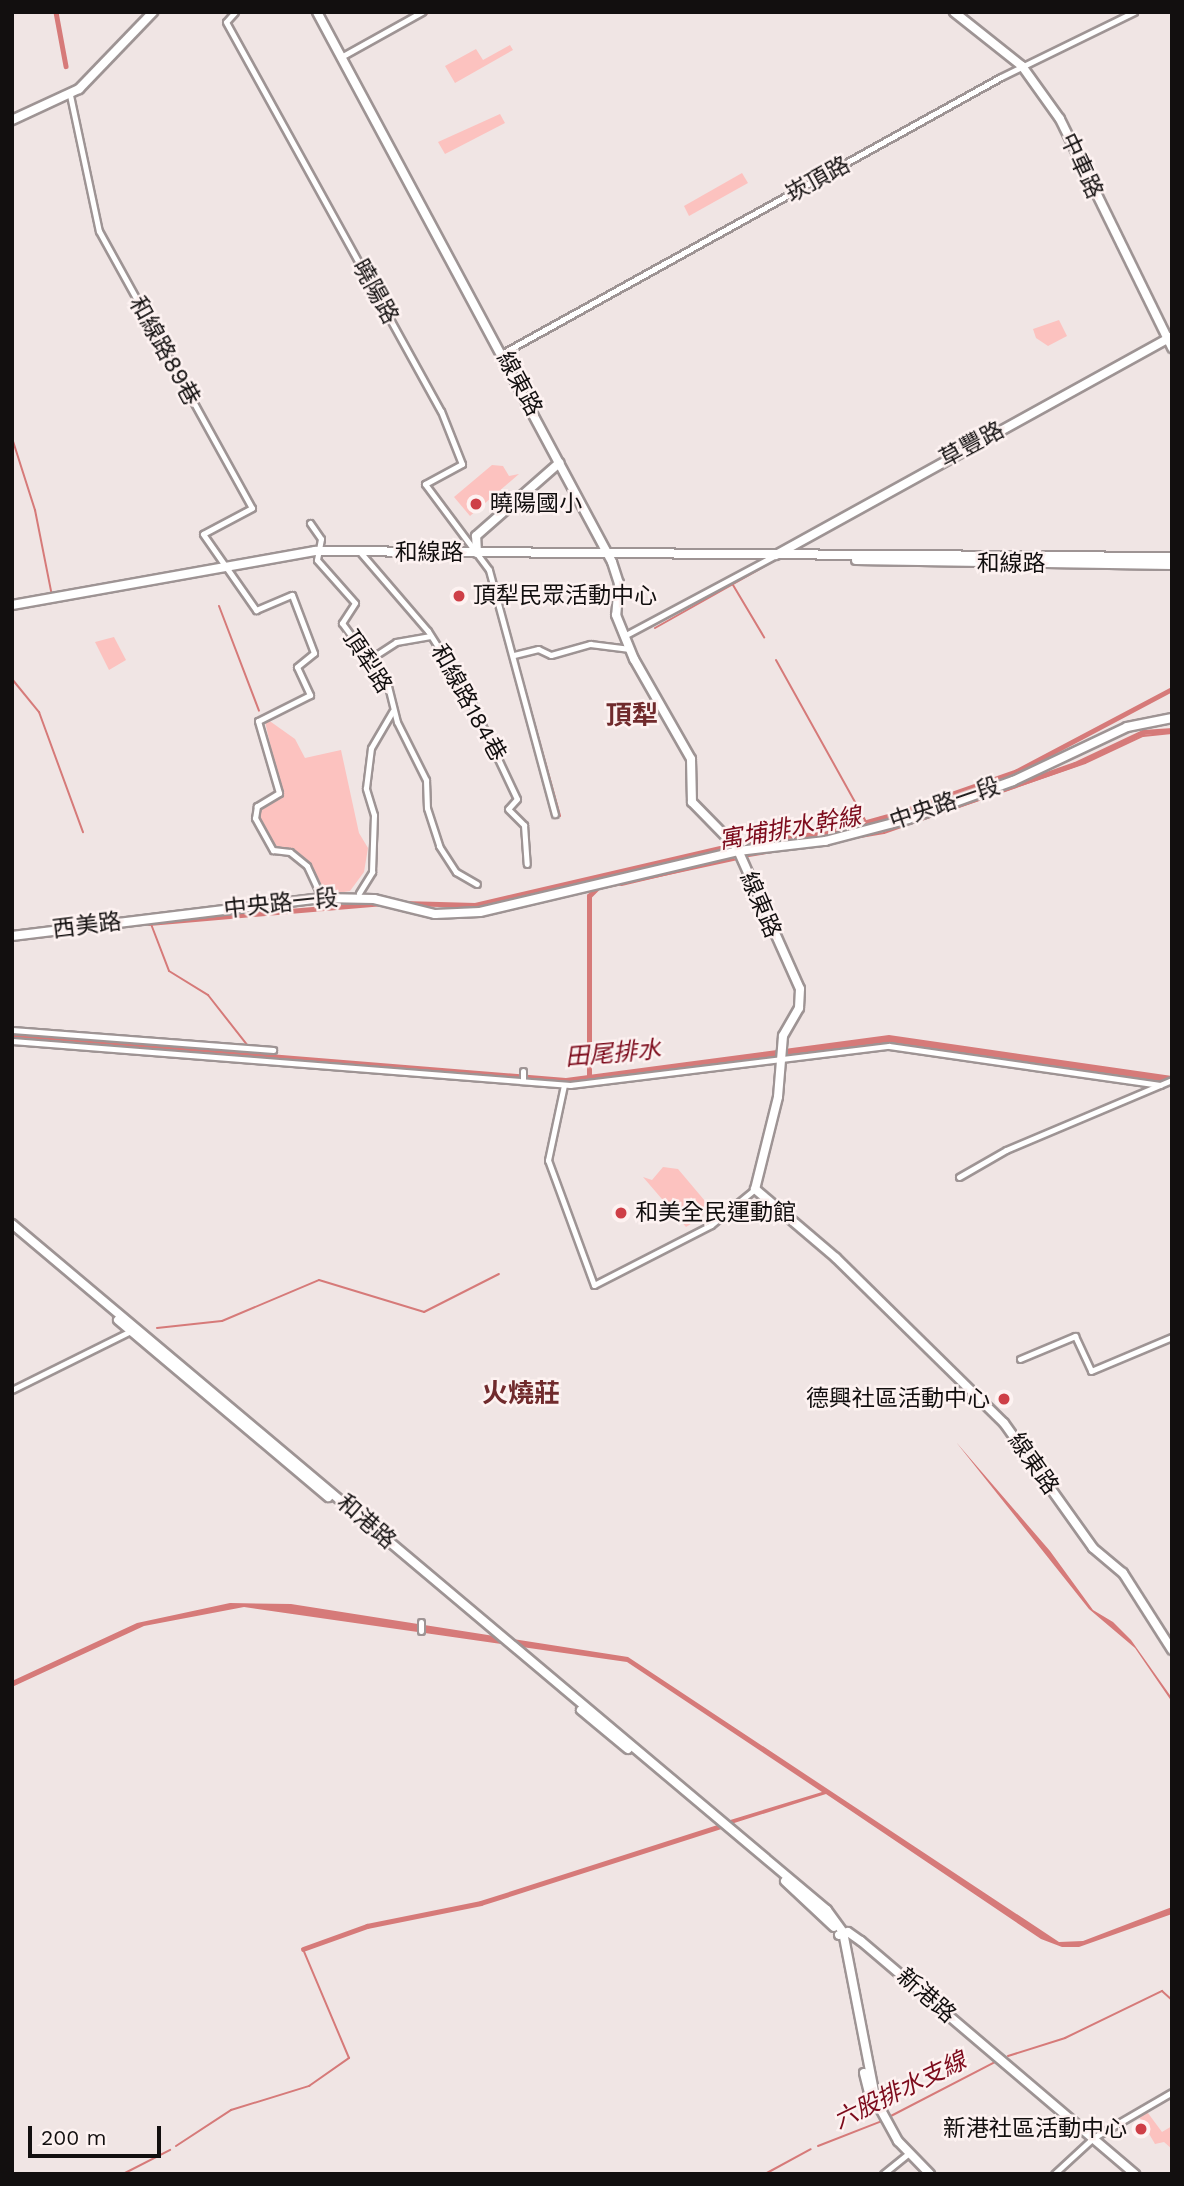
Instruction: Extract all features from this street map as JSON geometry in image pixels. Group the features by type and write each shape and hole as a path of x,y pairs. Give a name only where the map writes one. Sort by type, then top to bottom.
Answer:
{"street":[{"path":"12,120 70,95 118,54 153,12"},
{"name":"曉陽路","path":"235,12 226,22 441,411 462,464 425,484 477,553"},
{"name":"線東路","path":"317,12 503,353 608,555 619,583 616,615 629,649 691,759 692,802 738,852 800,989 799,1008 781,1048 778,1097 755,1189 836,1258 1004,1423 1093,1548 1130,1582 1172,1650"},
{"path":"341,57 422,12"},
{"name":"中車路","path":"954,12 1022,66 1066,131 1169,337 1172,348"},
{"name":"崁頂路","path":"503,353 1022,66 1134,12"},
{"name":"和線路89巷","path":"70,95 99,231 252,508 202,531 224,567"},
{"name":"草豐路","path":"774,556 1169,337"},
{"path":"555,814 514,655 489,570 477,553 476,536 559,463"},
{"path":"310,523 321,539 315,551"},
{"name":"和線路","path":"12,605 315,551 1140,561 1172,565"},
{"name":"頂犁路","path":"315,551 324,572 355,603 342,623 388,686 393,709 426,780 427,808 439,846 456,872 477,884"},
{"name":"和線路184巷","path":"360,552 430,636 467,691 517,800 508,809 524,825 527,864"},
{"path":"624,636 774,556"},
{"name":"和線路","path":"1140,561 1172,557"},
{"name":"頂犁路","path":"224,567 256,610 292,595 314,653 297,667 310,695 258,720 279,793 257,806 255,818 273,850 290,852 307,866 322,898"},
{"path":"370,659 396,642 430,636"},
{"path":"514,655 538,649 551,655 590,644 629,649"},
{"path":"359,893 372,872 374,815 366,788 372,748 393,709"},
{"name":"中央路一段","path":"162,917 322,898 400,903 422,912 480,912 738,852 825,841 908,819 1013,781 1127,727 1172,718"},
{"name":"西美路","path":"12,936 162,917"},
{"path":"12,1030 273,1050"},
{"path":"12,1041 564,1085 889,1046 1160,1084"},
{"path":"523,1071 523,1081"},
{"path":"959,1177 1006,1150 1172,1080"},
{"path":"564,1085 548,1160 594,1285 711,1226 755,1189"},
{"name":"和港路","path":"12,1224 133,1330"},
{"name":"和港路","path":"12,1230 727,1828"},
{"path":"12,1390 133,1330"},
{"path":"1020,1359 1076,1336 1091,1371 1172,1337"},
{"path":"421,1622 421,1631"},
{"name":"新港路","path":"727,1828 841,1933 861,1941 1135,2174"},
{"path":"841,1933 866,2088 886,2132 923,2174"},
{"path":"1054,2174 1093,2138 1172,2092"},
{"path":"883,2174 907,2155"},
{"path":"907,2155 930,2174"}],"shaded area":[{"path":"510,45 513,50 455,83 445,66 476,49 483,60"},
{"path":"500,114 505,123 445,154 438,142"},
{"path":"742,173 748,183 689,216 684,206"},
{"path":"1059,320 1067,336 1048,346 1036,338 1033,329"},
{"path":"492,465 503,466 509,476 519,474 470,516 454,497"},
{"path":"114,637 126,660 109,670 95,642"},
{"path":"264,717 295,739 305,758 341,750 359,833 368,848 364,872 350,891 325,895 310,867 296,852 274,848 258,819 257,809 282,797"},
{"path":"12,1033 566,1078 889,1035 1172,1076 1172,1084 888,1044 570,1083 12,1039"},
{"path":"663,1167 678,1169 705,1201 702,1217 686,1227 643,1177 652,1180"},
{"path":"956,1442 1050,1551 1093,1610 1113,1622 1131,1640 1172,1698 1172,1702 1135,1648 1089,1609"},
{"path":"230,1603 291,1604 628,1657 1059,1942 1083,1941 1172,1907 1172,1914 1079,1947 1062,1947 1041,1939 826,1794 731,1824 727,1821 822,1792 627,1662 244,1607 144,1626 12,1687 12,1681 137,1623"},
{"path":"1145,2109 1162,2132 1172,2126 1172,2149 1164,2142 1155,2144 1138,2115"}],"waterway":[{"path":"56,12 66,66"},
{"path":"347,58 430,12"},
{"path":"12,438 35,510 51,591"},
{"path":"483,555 488,565"},
{"path":"655,628 779,558"},
{"path":"491,570 515,652"},
{"path":"733,585 764,637"},
{"path":"219,606 259,711"},
{"path":"516,657 560,816"},
{"path":"776,660 866,822"},
{"path":"12,679 39,712 83,832"},
{"path":"403,903 475,905 767,837 824,834 891,815 1017,771 1172,689"},
{"name":"寓埔排水幹線","path":"918,819 1075,764 1143,732 1172,730"},
{"name":"寓埔排水幹線","path":"743,857 884,833 1085,763 1143,736 1172,733"},
{"name":"寓埔排水幹線","path":"621,883 731,857"},
{"name":"寓埔排水幹線","path":"599,889 738,859"},
{"name":"寓埔排水幹線","path":"589,1079 589,896 598,887"},
{"path":"149,923 380,903"},
{"path":"151,924 169,971 208,995 248,1046"},
{"path":"157,1328 222,1321 319,1280 424,1312 499,1274"},
{"path":"303,1949 367,1926 481,1903 724,1825"},
{"path":"176,2146 231,2110 309,2086 349,2058 303,1949"},
{"path":"1008,2056 1065,2038 1162,1991 1172,2000"},
{"name":"六股排水支線","path":"887,2118 995,2062"},
{"name":"六股排水支線","path":"818,2146 882,2121"},
{"name":"六股排水支線","path":"765,2174 811,2149"},
{"path":"123,2174 170,2150"}],"place":[{"name":"曉陽國小","path":"476,504"},
{"name":"頂犁民眾活動中心","path":"459,596"},
{"name":"和美全民運動館","path":"621,1213"},
{"name":"德興社區活動中心","path":"1004,1399"},
{"name":"新港社區活動中心","path":"1141,2129"}],"district":[{"name":"頂犁","path":"632,716"},
{"name":"火燒莊","path":"521,1394"}],"water label":[{"name":"田尾排水","path":"613,1054"}]}
